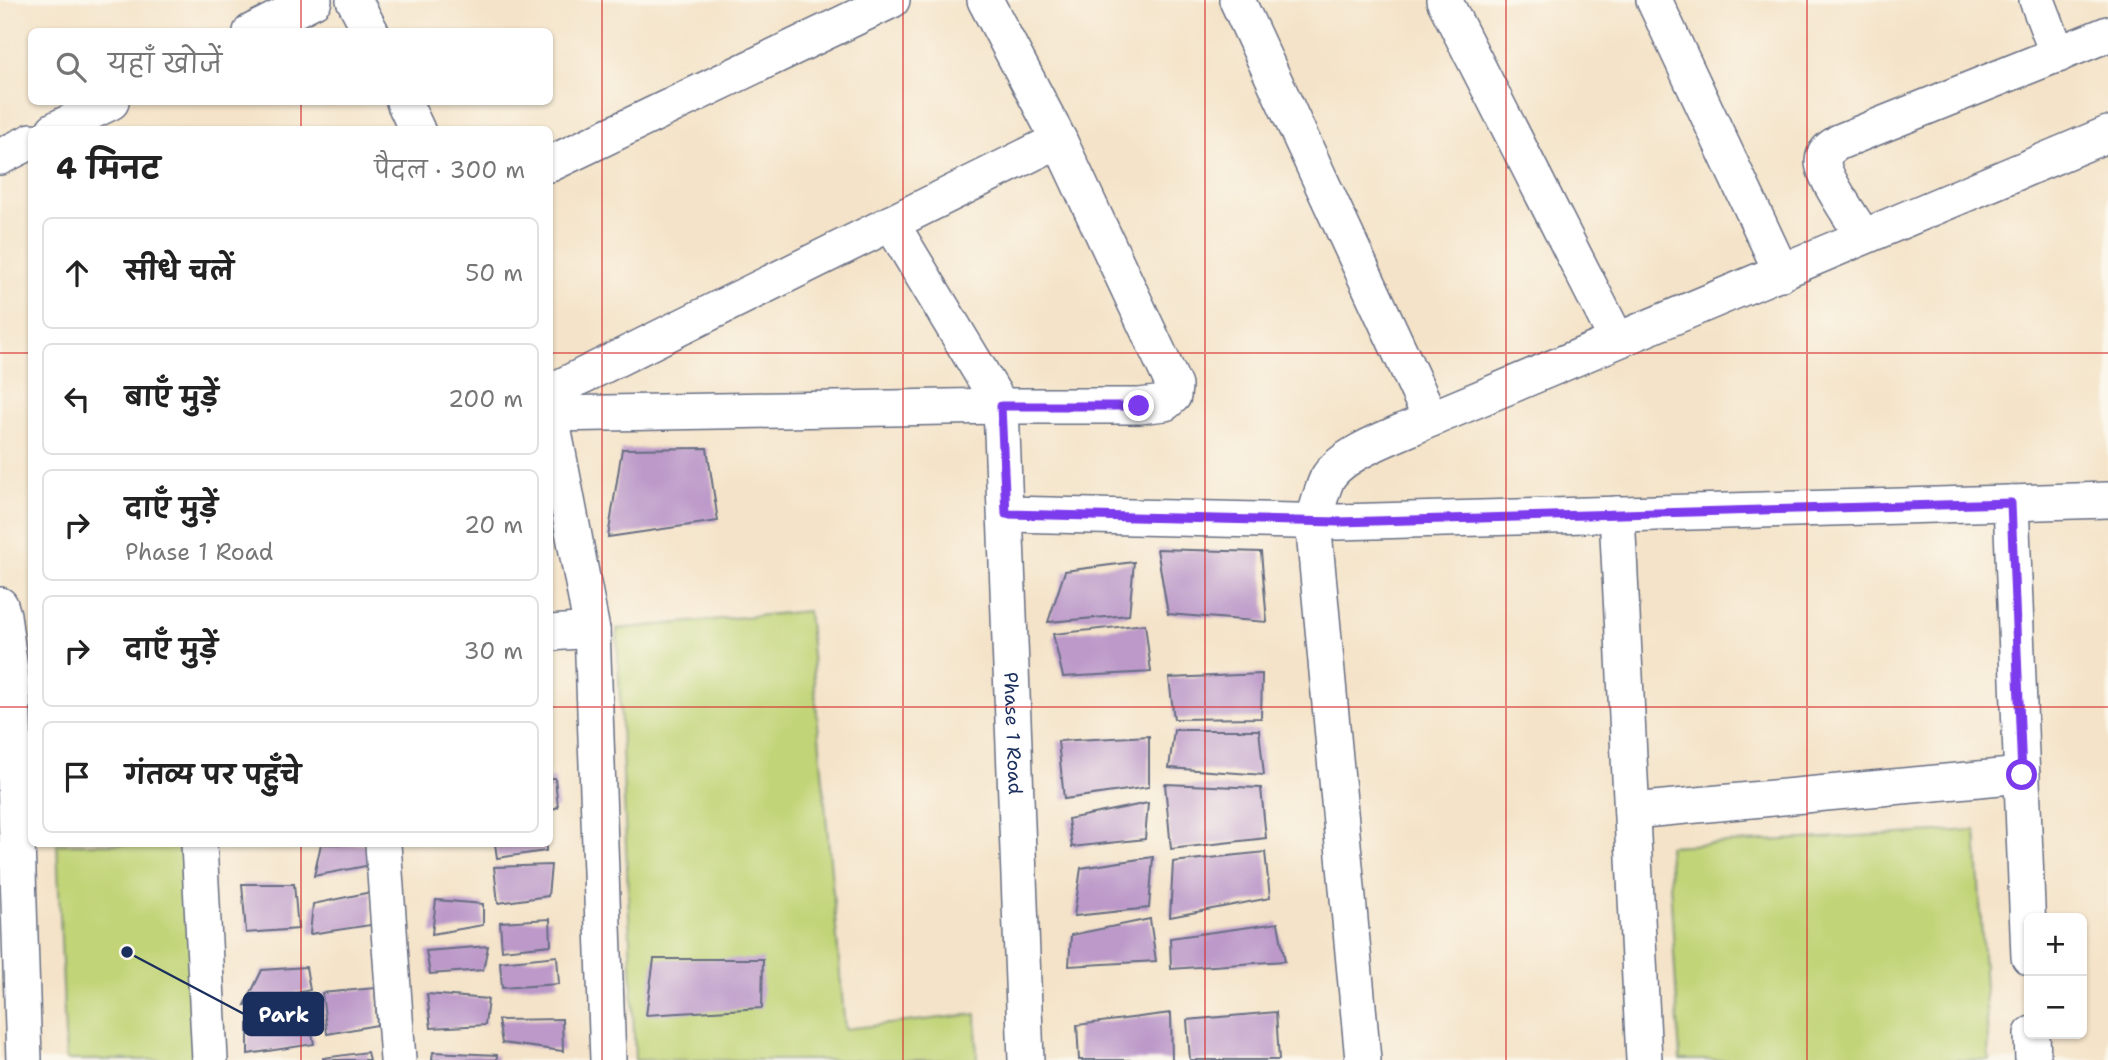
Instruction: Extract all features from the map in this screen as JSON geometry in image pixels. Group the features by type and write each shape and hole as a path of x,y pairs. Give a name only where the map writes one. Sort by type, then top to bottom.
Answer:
{"street":[{"path":"259,28 314,0"},
{"path":"553,163 892,0"},
{"path":"553,406 1139,406 1165,402 1174,396 1174,386 1059,140 985,0"},
{"path":"1237,0 1432,419"},
{"path":"1444,0 1617,340"},
{"path":"1654,0 1782,273"},
{"path":"2038,0 2058,55"},
{"path":"1863,236 1825,173 1822,160 1828,149 1839,142 2108,34"},
{"path":"62,126 105,105"},
{"path":"405,105 415,126"},
{"path":"1363,1060 1313,521 1328,478 1338,465 1352,455 1432,419 2108,134"},
{"path":"553,404 891,223 1059,140"},
{"path":"0,157 28,143"},
{"path":"891,223 1001,406"},
{"name":"Phase 1 Road","path":"1001,406 1026,1060"},
{"path":"553,441 559,510 592,630 608,1060"},
{"path":"1006,514 1313,521 2108,500"},
{"path":"2011,503 2027,913"},
{"path":"1617,514 1644,1060"},
{"path":"0,605 15,684 24,1060"},
{"path":"553,633 592,630"},
{"path":"1632,811 2022,775"},
{"path":"199,847 209,1060"},
{"path":"383,847 398,1060"},
{"path":"2032,1039 2033,1060"}],"green space":[{"path":"808,611 845,1029 976,1014 977,1060 635,1060 617,629"},
{"path":"1976,830 1989,1060 1680,1060 1668,846"},
{"path":"57,847 188,847 198,1060 66,1060"}],"building":[{"path":"707,448 718,521 608,537 622,449"},
{"path":"1157,549 1261,552 1267,622 1168,614"},
{"path":"1134,562 1129,615 1048,622 1065,571"},
{"path":"1145,624 1151,672 1063,677 1053,634"},
{"path":"1262,674 1261,718 1174,719 1169,678"},
{"path":"1174,730 1259,730 1264,775 1169,768"},
{"path":"1149,736 1149,787 1064,799 1058,741"},
{"path":"553,778 555,778 558,807 553,809"},
{"path":"1165,784 1261,788 1266,838 1171,849"},
{"path":"1148,803 1145,839 1072,847 1068,819"},
{"path":"320,847 372,847 371,865 314,876"},
{"path":"495,847 546,847 546,851 497,858"},
{"path":"1265,852 1270,898 1170,917 1173,862"},
{"path":"1153,857 1149,908 1074,916 1081,868"},
{"path":"551,865 548,896 498,903 494,867"},
{"path":"242,884 294,884 298,929 246,933"},
{"path":"371,892 371,925 310,934 313,904"},
{"path":"436,900 483,904 483,925 432,934"},
{"path":"550,919 551,945 502,950 500,922"},
{"path":"1150,919 1156,961 1069,966 1071,935"},
{"path":"1278,923 1285,961 1171,969 1170,938"},
{"path":"488,946 483,970 430,974 426,951"},
{"path":"557,956 559,984 502,988 500,962"},
{"path":"654,959 763,959 762,1008 646,1015"},
{"path":"306,967 310,990 245,1005 262,970"},
{"path":"375,988 377,1025 327,1034 322,993"},
{"path":"427,994 488,999 485,1025 431,1028"},
{"path":"1276,1012 1279,1060 1190,1060 1187,1020"},
{"path":"1171,1013 1172,1060 1079,1060 1077,1025"},
{"path":"309,1016 314,1044 248,1054 248,1024"},
{"path":"562,1019 563,1051 502,1043 498,1020"},
{"path":"367,1052 369,1060 323,1060 323,1058"},
{"path":"433,1052 497,1055 497,1060 432,1060"}],"place":[{"name":"Park","path":"127,952"}],"route":[{"path":"1139,406 1001,406 1006,514 1339,522 2011,503 2022,775"}]}
